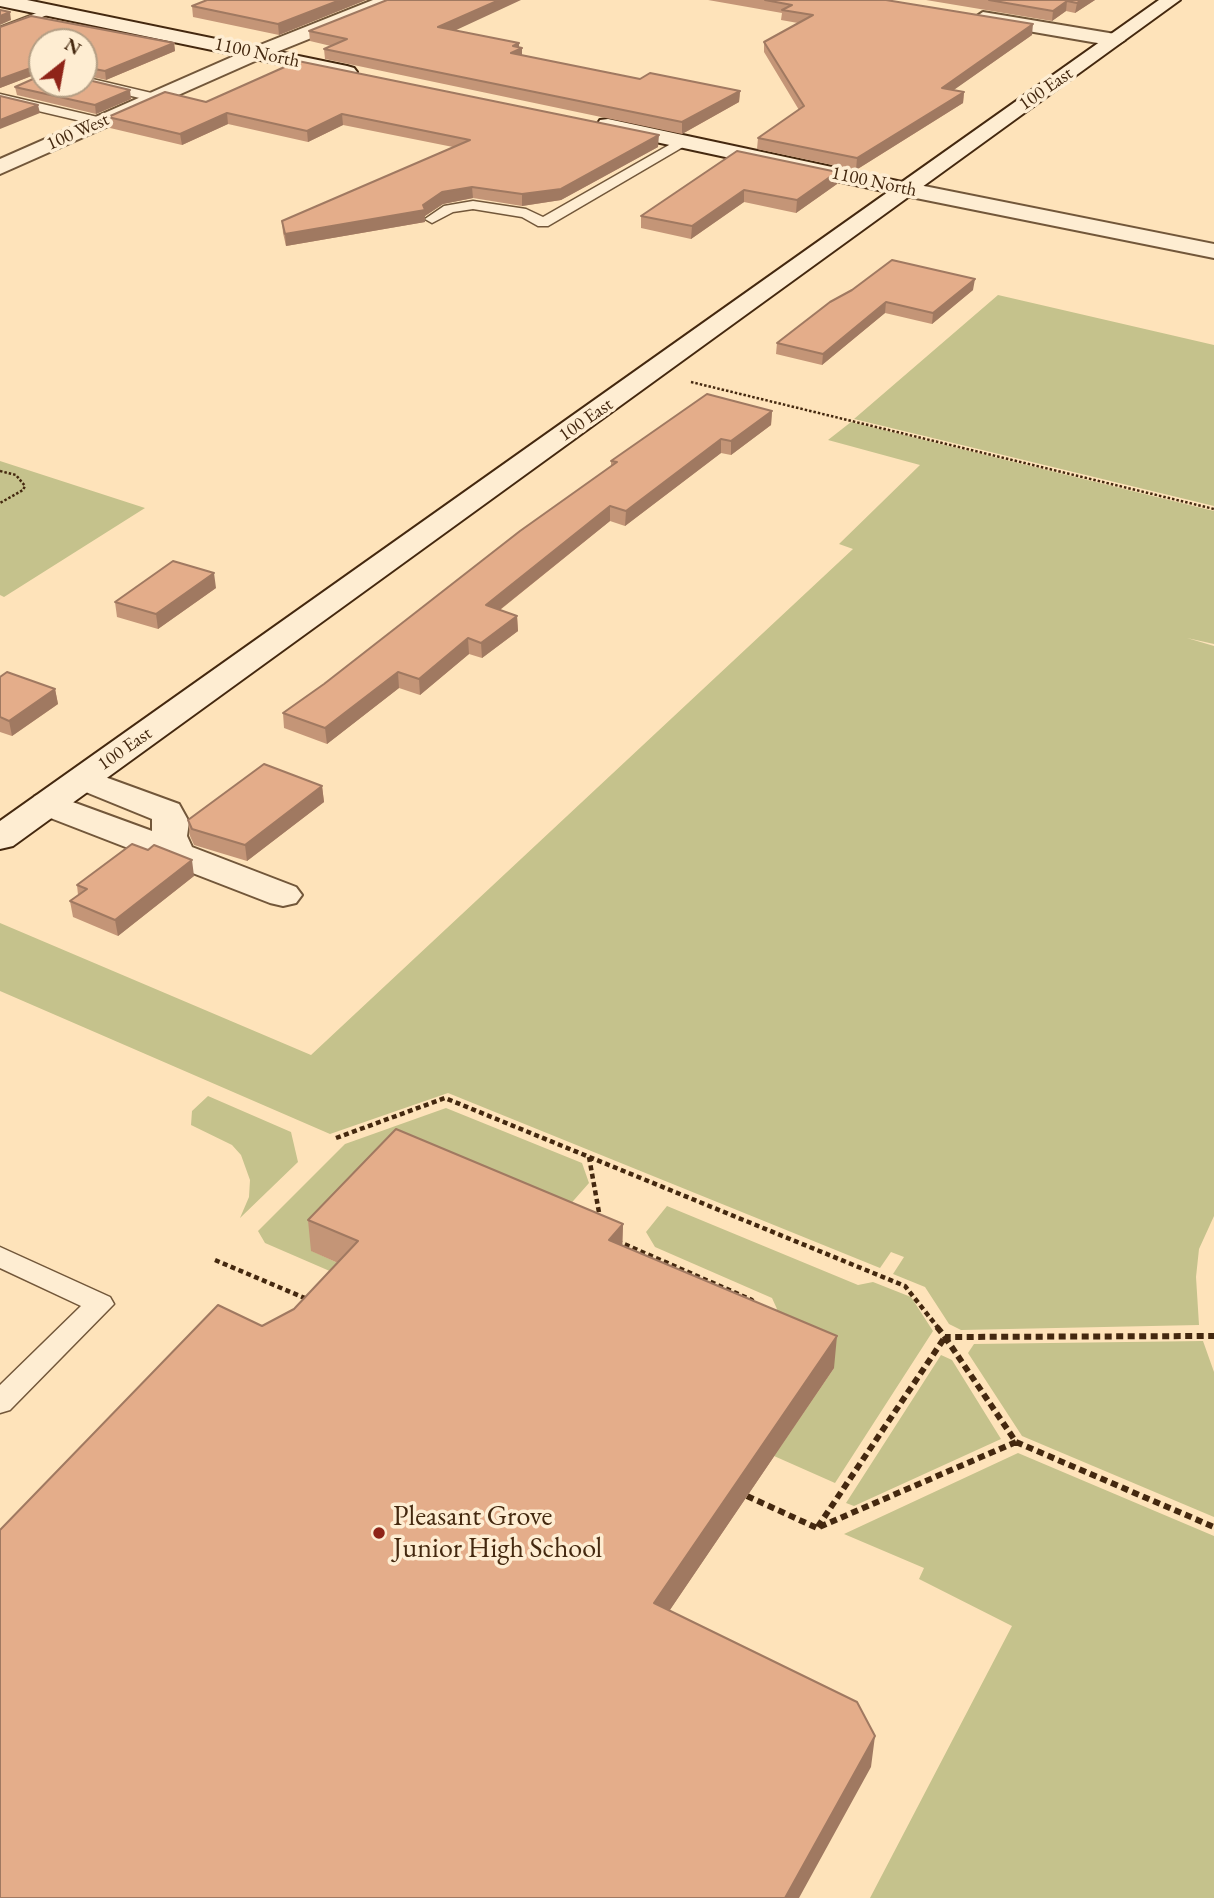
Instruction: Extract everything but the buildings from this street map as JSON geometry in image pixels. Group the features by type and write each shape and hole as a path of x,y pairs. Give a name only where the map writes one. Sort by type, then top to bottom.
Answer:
{"main road":[{"name":"1100 North","path":"0,0 363,75"},
{"name":"100 West","path":"0,167 257,53 389,0"},
{"name":"100 East","path":"0,838 1171,0"},
{"path":"969,16 1115,40"},
{"name":"1100 North","path":"587,121 904,189 1214,251"},
{"path":"83,779 166,813 171,822 169,836 176,853"},
{"path":"48,804 283,895"}],"lane":[{"path":"0,31 51,11"},
{"path":"98,84 156,98"},
{"path":"0,97 21,86"},
{"path":"0,97 102,122"},
{"path":"432,219 449,209 473,205 526,213 543,223 683,141"},
{"path":"0,1257 100,1304 0,1402"}],"path":[{"path":"683,380 1214,509"},
{"path":"0,471 16,475 25,486 23,490 0,503"},
{"path":"336,1138 445,1098 905,1286 945,1338 1016,1442 1214,1527"},
{"path":"589,1157 601,1222"},
{"path":"615,1241 752,1300 747,1308"},
{"path":"215,1260 315,1303"},
{"path":"945,1338 1214,1336"},
{"path":"817,1528 945,1338"},
{"path":"747,1496 817,1528 1016,1442"}],"shaded area":[{"path":"998,295 1214,345 1214,506 854,419"},
{"path":"851,422 1214,511 1214,644 1187,638 1214,646 1214,1216 1199,1249 1196,1277 1199,1325 961,1330 949,1324 925,1287 893,1274 904,1257 891,1252 880,1268 448,1093 330,1134 0,991 0,923 311,1055 853,549 839,544 920,465 828,440"},
{"path":"0,461 145,508 4,597 0,595"},
{"path":"208,1096 291,1132 298,1162 240,1218 249,1197 250,1180 241,1155 232,1145 191,1125 192,1111"},
{"path":"446,1108 582,1163 589,1183 552,1225 312,1251 351,1269 332,1272 265,1243 258,1231 345,1144"},
{"path":"667,1206 858,1285 873,1282 911,1297 933,1331 835,1483 774,1456 834,1368 760,1337 777,1309 772,1298 655,1247 646,1232"},
{"path":"1203,1341 1214,1372 1214,1517 1022,1436 968,1353 974,1344"},
{"path":"941,1355 952,1360 1001,1439 854,1506 846,1503"},
{"path":"1018,1453 1214,1536 1214,1898 870,1898 1012,1626 919,1579 924,1568 844,1534"}],"place":[{"name":"Pleasant Grove Junior High School","path":"379,1533"}]}
